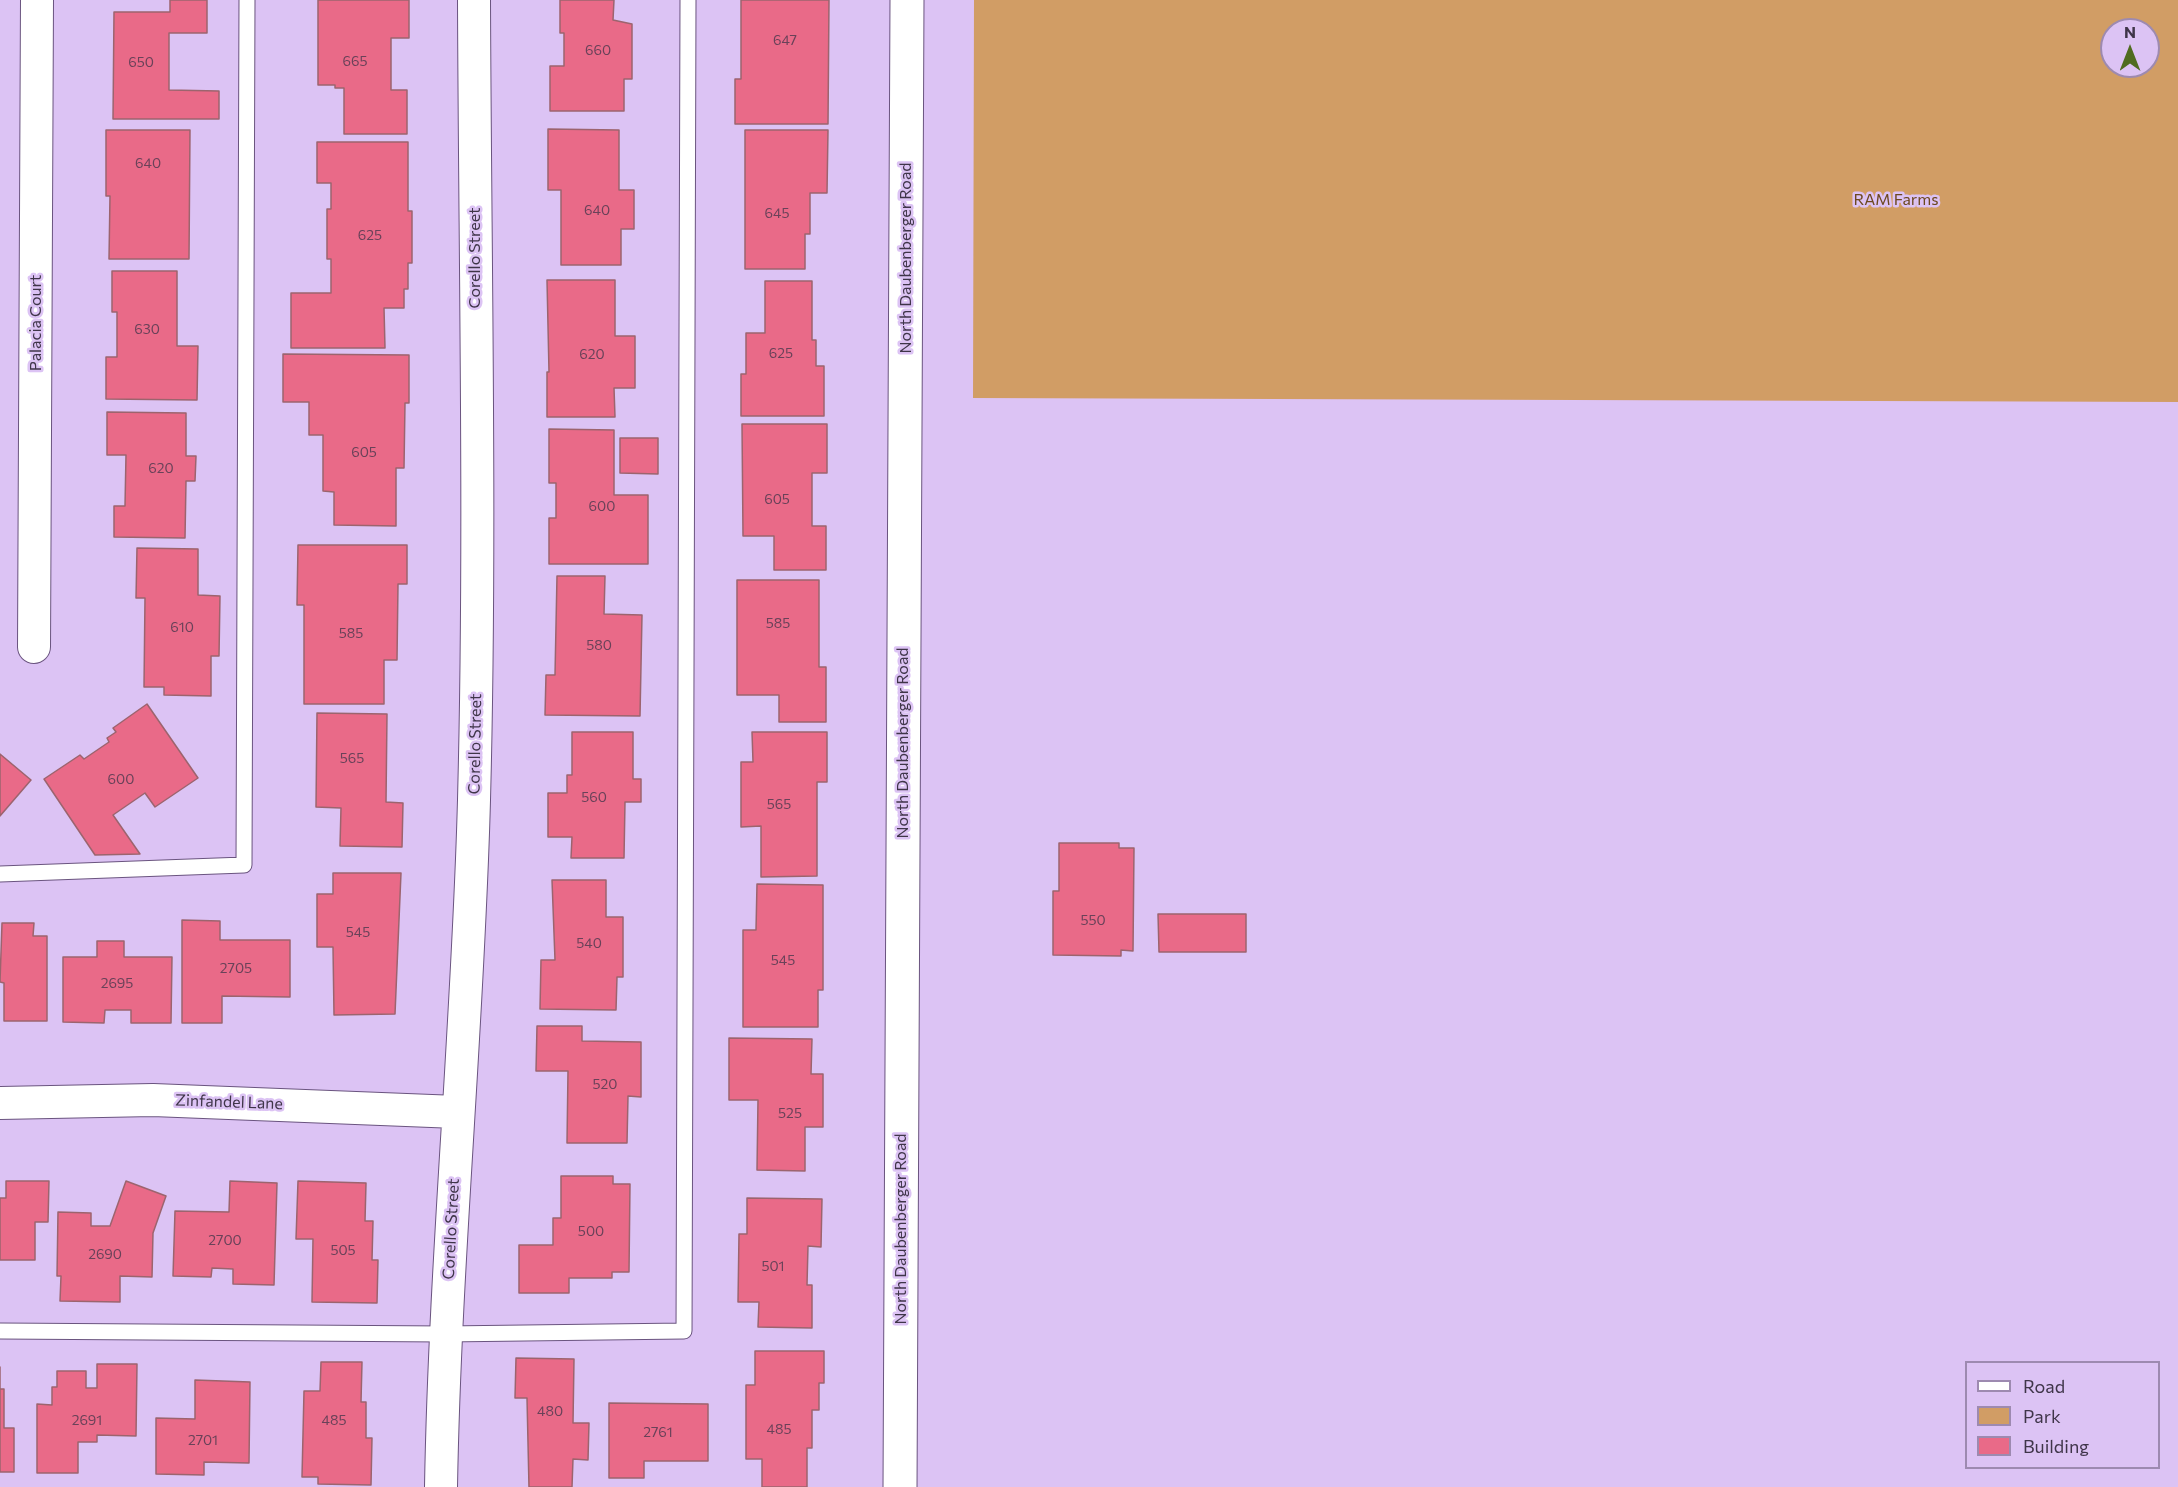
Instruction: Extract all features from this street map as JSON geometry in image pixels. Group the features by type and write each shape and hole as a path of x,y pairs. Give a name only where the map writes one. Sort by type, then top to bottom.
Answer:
{"street":[{"name":"Palacia Court","path":"34,647 37,0"},
{"name":"Corello Street","path":"441,1487 445,1334 469,940 476,722 474,0"},
{"name":"North Daubenberger Road","path":"900,1487 907,0"},
{"name":"Zinfandel Lane","path":"0,1103 153,1100 457,1112"}],"lane":[{"path":"0,874 244,866 247,0"},
{"path":"0,1331 445,1334 684,1331 688,0"}],"green space":[{"name":"RAM Farms","path":"974,0 2178,0 2178,402 973,398"}],"building":[{"path":"170,0 207,0 207,33 169,33 169,90 219,91 219,119 113,119 114,12 170,12"},
{"path":"318,0 409,0 409,38 391,38 391,90 407,90 407,134 344,134 344,88 335,88 335,85 318,85"},
{"path":"560,0 614,0 613,20 632,24 632,79 624,79 624,111 550,111 550,66 564,66 564,33 560,33"},
{"path":"741,0 829,0 828,124 735,124 735,79 741,79"},
{"path":"548,129 619,130 619,190 634,190 634,229 621,229 621,265 561,265 561,190 548,190"},
{"path":"106,130 190,130 189,259 109,259 110,196 106,196"},
{"path":"745,130 828,130 827,193 810,193 810,234 805,234 805,269 745,269"},
{"path":"317,142 408,142 408,211 412,211 412,263 408,263 408,289 404,289 404,308 384,308 385,348 291,348 291,293 331,293 331,259 327,259 327,209 331,209 331,183 317,183"},
{"path":"112,271 177,271 177,346 198,346 197,400 106,399 106,357 117,357 117,312 112,312"},
{"path":"547,280 615,280 615,336 635,336 635,388 614,388 615,417 547,417 547,372 549,372"},
{"path":"765,281 812,281 812,340 816,340 816,366 824,366 824,416 741,416 741,374 746,374 746,333 765,333"},
{"path":"283,354 409,355 409,403 405,403 404,468 396,468 396,526 334,525 334,492 323,491 323,435 309,435 309,402 283,402"},
{"path":"107,412 186,413 186,456 196,456 195,481 186,481 185,538 114,537 114,506 125,506 126,455 107,455"},
{"path":"742,424 827,424 827,473 812,473 812,526 826,526 826,570 774,570 774,536 743,536"},
{"path":"549,429 614,430 614,495 648,495 648,564 549,564 549,518 556,518 556,483 549,483"},
{"path":"620,438 658,438 658,474 620,473"},
{"path":"298,545 407,545 407,584 398,584 397,660 384,660 384,704 304,704 304,605 297,605"},
{"path":"137,548 198,549 198,595 220,596 219,656 211,656 211,696 164,695 164,687 144,687 145,598 136,598"},
{"path":"557,576 605,576 604,614 642,615 640,716 545,715 546,675 555,675"},
{"path":"737,580 819,580 819,667 826,667 826,722 779,722 779,695 737,695"},
{"path":"147,704 198,778 155,807 145,793 113,815 140,854 95,855 44,779 80,755 84,759 109,742 107,738 116,732 113,728"},
{"path":"317,713 387,714 386,802 403,803 402,847 340,846 341,808 316,807"},
{"path":"572,732 633,732 633,779 641,779 641,802 625,802 624,858 571,858 572,837 548,837 548,793 567,793 567,775 572,775"},
{"path":"752,732 827,732 827,782 817,782 817,876 761,877 761,826 741,827 741,762 753,762"},
{"path":"0,754 31,780 0,816"},
{"path":"1059,843 1119,843 1119,848 1134,848 1133,951 1121,950 1121,956 1053,955 1053,891 1059,891"},
{"path":"333,873 401,873 395,1014 334,1015 333,947 317,947 317,894 333,894"},
{"path":"552,880 606,880 606,917 623,917 623,977 617,977 616,1010 540,1009 541,960 555,960"},
{"path":"757,884 823,885 823,990 818,990 818,1027 743,1027 743,930 756,930"},
{"path":"1158,914 1246,914 1246,952 1159,952"},
{"path":"182,920 220,921 220,940 290,940 290,997 222,996 222,1023 182,1023"},
{"path":"2,923 34,923 33,936 47,936 47,1021 4,1021 4,983 0,982"},
{"path":"97,941 124,941 124,957 172,957 171,1023 131,1023 131,1010 105,1010 104,1023 63,1022 63,957 97,957"},
{"path":"537,1026 582,1026 582,1041 641,1042 641,1097 628,1096 627,1143 567,1143 568,1071 536,1071"},
{"path":"729,1038 812,1039 811,1074 823,1074 823,1127 805,1127 805,1171 757,1170 758,1100 729,1100"},
{"path":"561,1176 613,1176 613,1184 630,1184 629,1272 612,1272 612,1278 569,1278 569,1293 519,1293 519,1245 553,1245 553,1218 561,1218"},
{"path":"6,1181 49,1181 48,1222 35,1222 35,1260 0,1260 0,1198 6,1198"},
{"path":"126,1181 166,1196 153,1233 152,1277 120,1276 120,1302 60,1301 61,1276 57,1276 58,1212 91,1213 91,1226 110,1226"},
{"path":"230,1181 277,1183 274,1285 233,1284 233,1269 212,1268 211,1277 173,1276 175,1211 229,1212"},
{"path":"298,1181 366,1183 365,1221 373,1221 372,1260 378,1260 377,1303 312,1302 313,1239 296,1239"},
{"path":"747,1198 822,1199 821,1247 808,1246 807,1285 812,1285 812,1328 758,1327 759,1302 738,1302 739,1234 747,1234"},
{"path":"755,1351 824,1351 824,1383 819,1383 819,1410 812,1410 812,1448 807,1448 807,1487 762,1487 762,1459 746,1459 746,1385 755,1385"},
{"path":"516,1358 574,1359 573,1423 589,1423 588,1460 573,1459 572,1487 529,1487 527,1398 515,1398"},
{"path":"321,1362 362,1362 361,1402 366,1402 366,1438 372,1438 371,1485 318,1484 318,1477 302,1477 304,1391 320,1391"},
{"path":"97,1364 137,1364 136,1436 97,1435 97,1442 78,1442 78,1473 37,1473 37,1404 52,1405 52,1387 57,1387 57,1371 86,1371 86,1388 97,1388"},
{"path":"195,1380 250,1382 249,1463 204,1462 204,1475 156,1474 156,1418 195,1419"},
{"path":"0,1389 4,1389 4,1428 14,1428 14,1472 0,1472"},
{"path":"609,1403 708,1404 708,1461 644,1461 644,1478 609,1478"}]}
